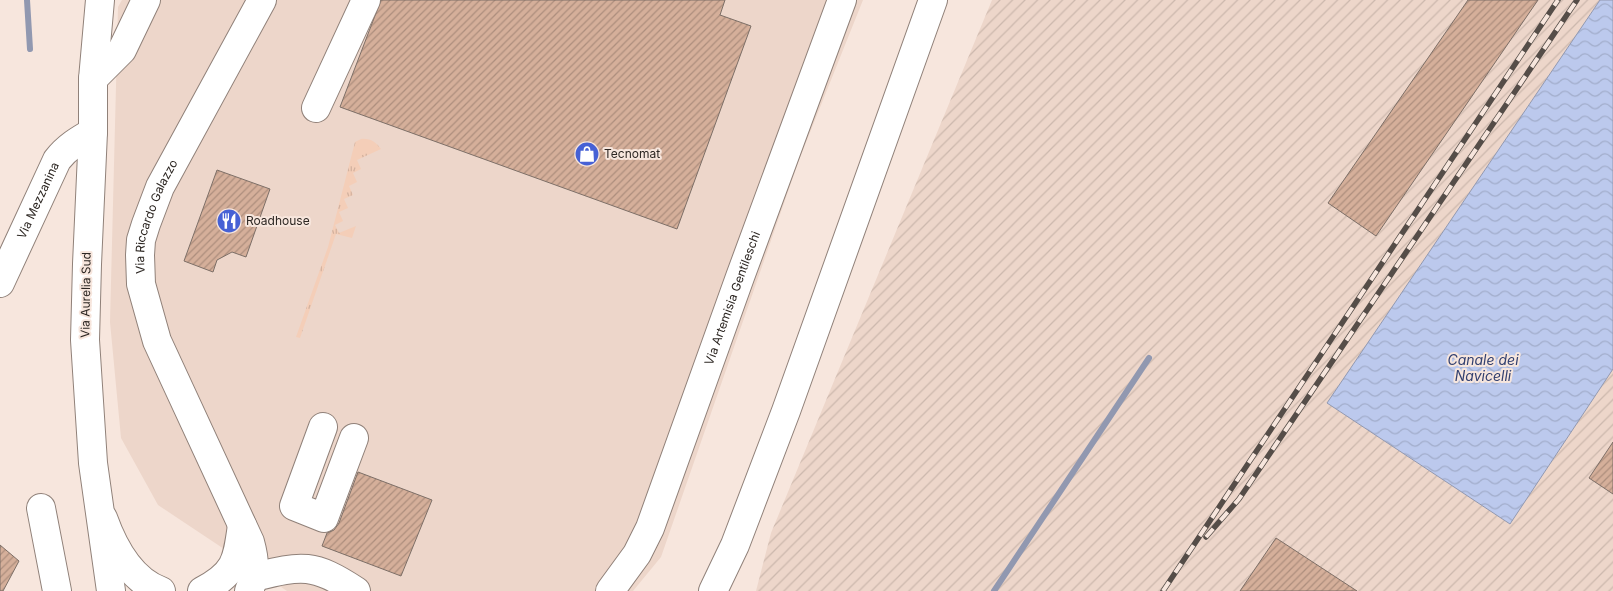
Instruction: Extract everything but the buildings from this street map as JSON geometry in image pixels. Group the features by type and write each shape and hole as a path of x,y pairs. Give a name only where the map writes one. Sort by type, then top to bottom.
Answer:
{"main road":[{"name":"Via Aurelia Sud","path":"100,0 93,79 93,132 86,264 85,340 89,416 97,499 111,590"},
{"path":"93,79 122,50 146,0"},
{"name":"Via Riccardo Galazzo","path":"251,584 253,553 242,525 157,341 141,284 140,255 141,240 160,187 262,0"},
{"path":"316,108 366,0"},
{"name":"Via Artemisia Gentileschi","path":"610,591 643,543 650,528 842,0"},
{"path":"714,591 735,544 786,411 933,0"},
{"name":"Via Mezzanina","path":"0,283 57,160 75,142 93,132"},
{"path":"323,427 294,506 324,518 354,438"},
{"path":"97,499 107,529 126,562 146,584 161,591"},
{"path":"41,508 57,591"},
{"path":"202,591 226,576 233,566 239,548 242,525"},
{"path":"727,591 735,544"},
{"path":"251,584 283,570 307,568 321,571 356,591"}],"shaded area":[{"path":"122,0 863,0 799,160 661,557 633,591 287,591 158,505 121,438 110,322 118,7"},
{"path":"992,0 1600,0 1327,403 1510,524 1613,369 1613,591 756,591 771,533"}],"green space":[{"path":"361,139 372,141 381,149 357,160 361,169 353,173 357,182 349,186 353,195 344,199 348,208 339,212 343,221 335,225 339,233 356,226 352,238 336,234 300,338 296,337 328,247 355,142"}],"water":[{"name":"Canale dei Navicelli","path":"1600,0 1613,0 1613,369 1510,524 1327,403"}],"waterway":[{"path":"27,0 30,49"},
{"path":"994,591 1149,358"}],"railway":[{"path":"1163,591 1558,0"},
{"path":"1206,537 1239,499 1577,0"}],"place":[{"name":"Tecnomat","path":"587,154"},
{"name":"Roadhouse","path":"229,221"}]}
